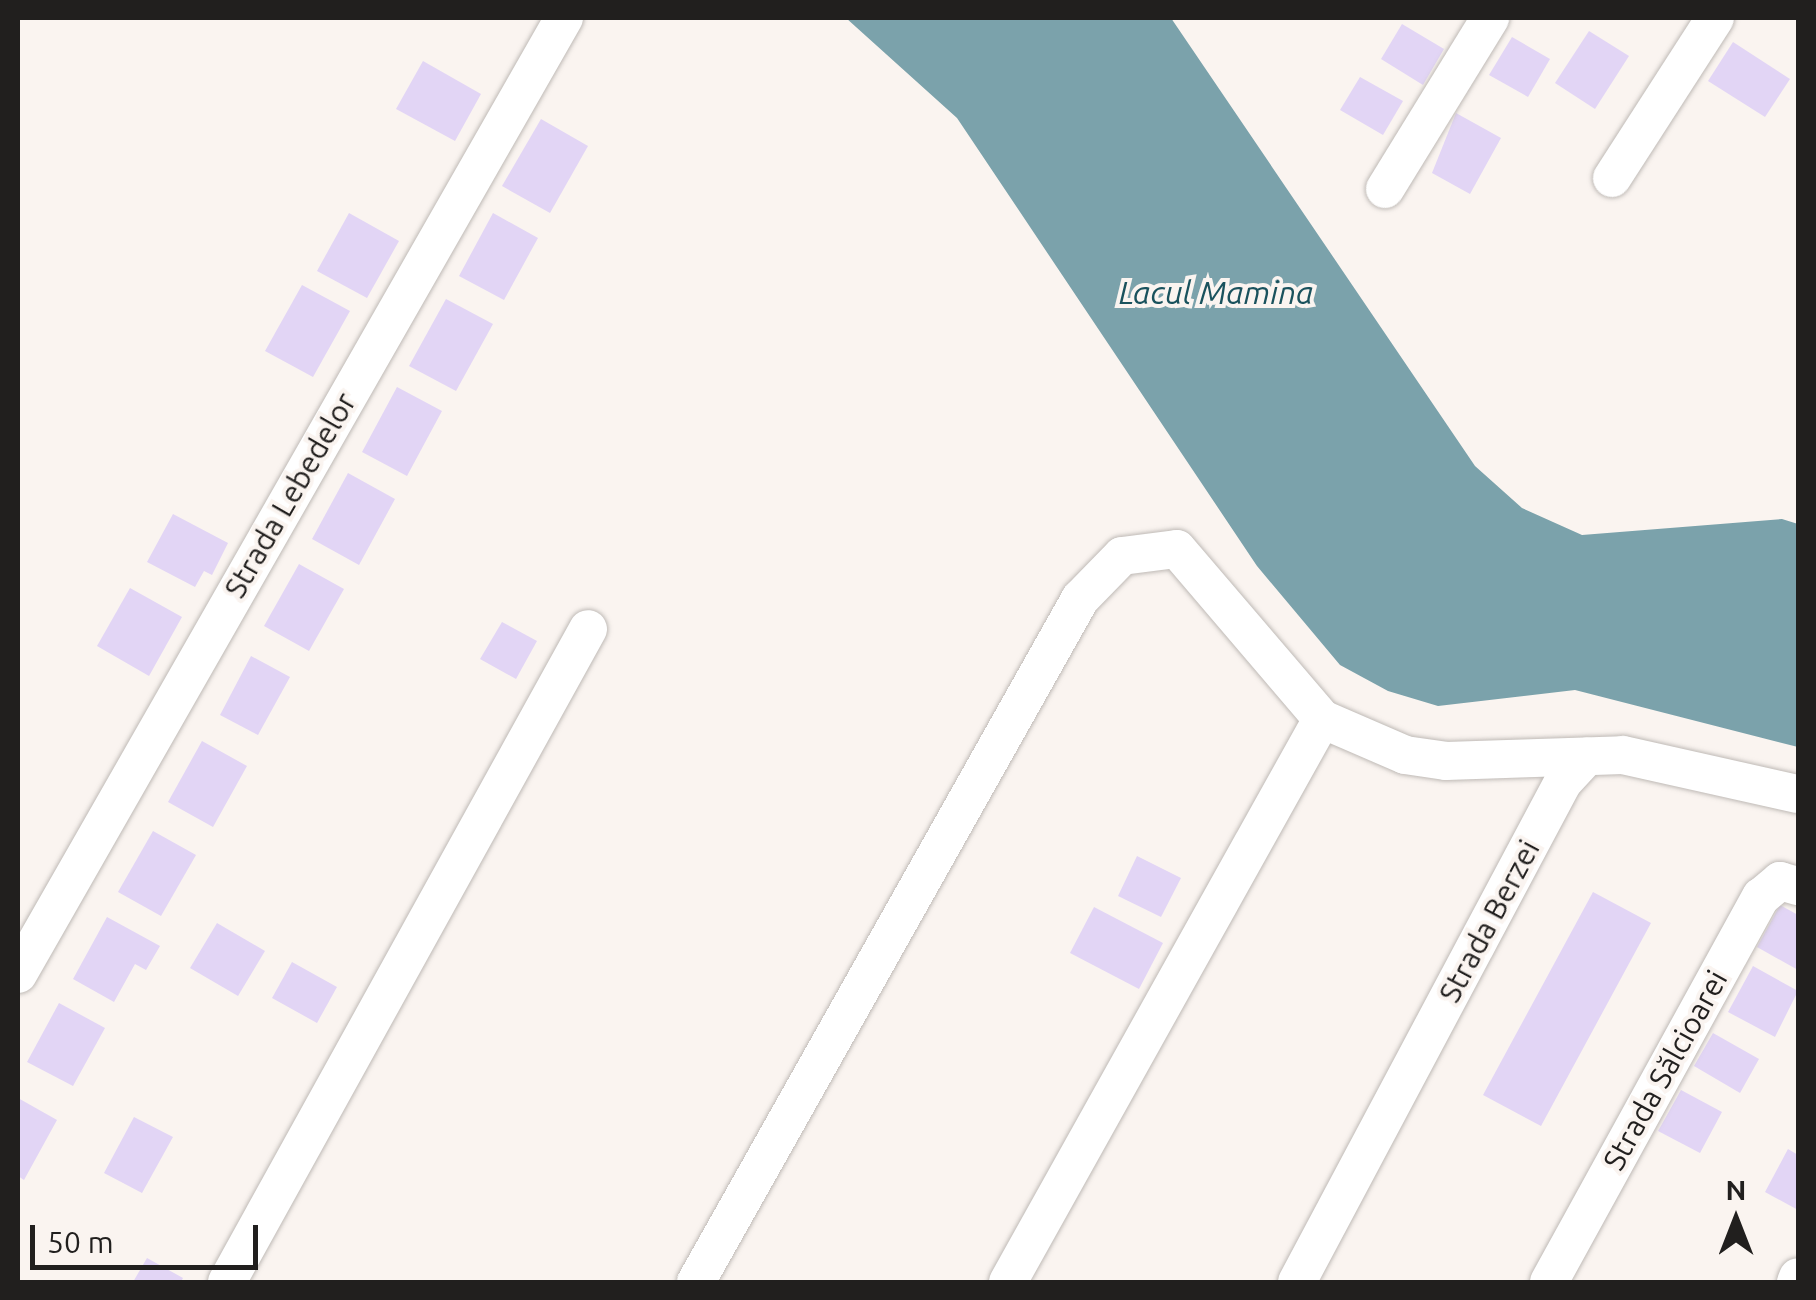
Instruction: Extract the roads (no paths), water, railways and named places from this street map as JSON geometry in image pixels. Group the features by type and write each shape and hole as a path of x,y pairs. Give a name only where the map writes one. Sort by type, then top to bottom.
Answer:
{"street":[{"name":"Strada Lebedelor","path":"18,974 564,18"},
{"path":"1385,188 1490,18"},
{"path":"1612,178 1714,18"},
{"path":"696,1282 1080,599 1122,556 1177,548 1322,719 1404,755 1446,761 1623,755 1798,794"},
{"path":"227,1282 588,629"},
{"path":"1008,1282 1322,719"},
{"name":"Strada Berzei","path":"1297,1282 1563,782 1587,756"},
{"name":"Strada Sălcioarei","path":"1549,1282 1762,896 1780,881 1798,886"}],"water":[{"name":"Lacul Mamina","path":"846,18 1171,18 1475,466 1522,508 1582,535 1782,519 1798,524 1798,747 1575,690 1438,706 1388,691 1340,665 1257,566 957,118"}]}
